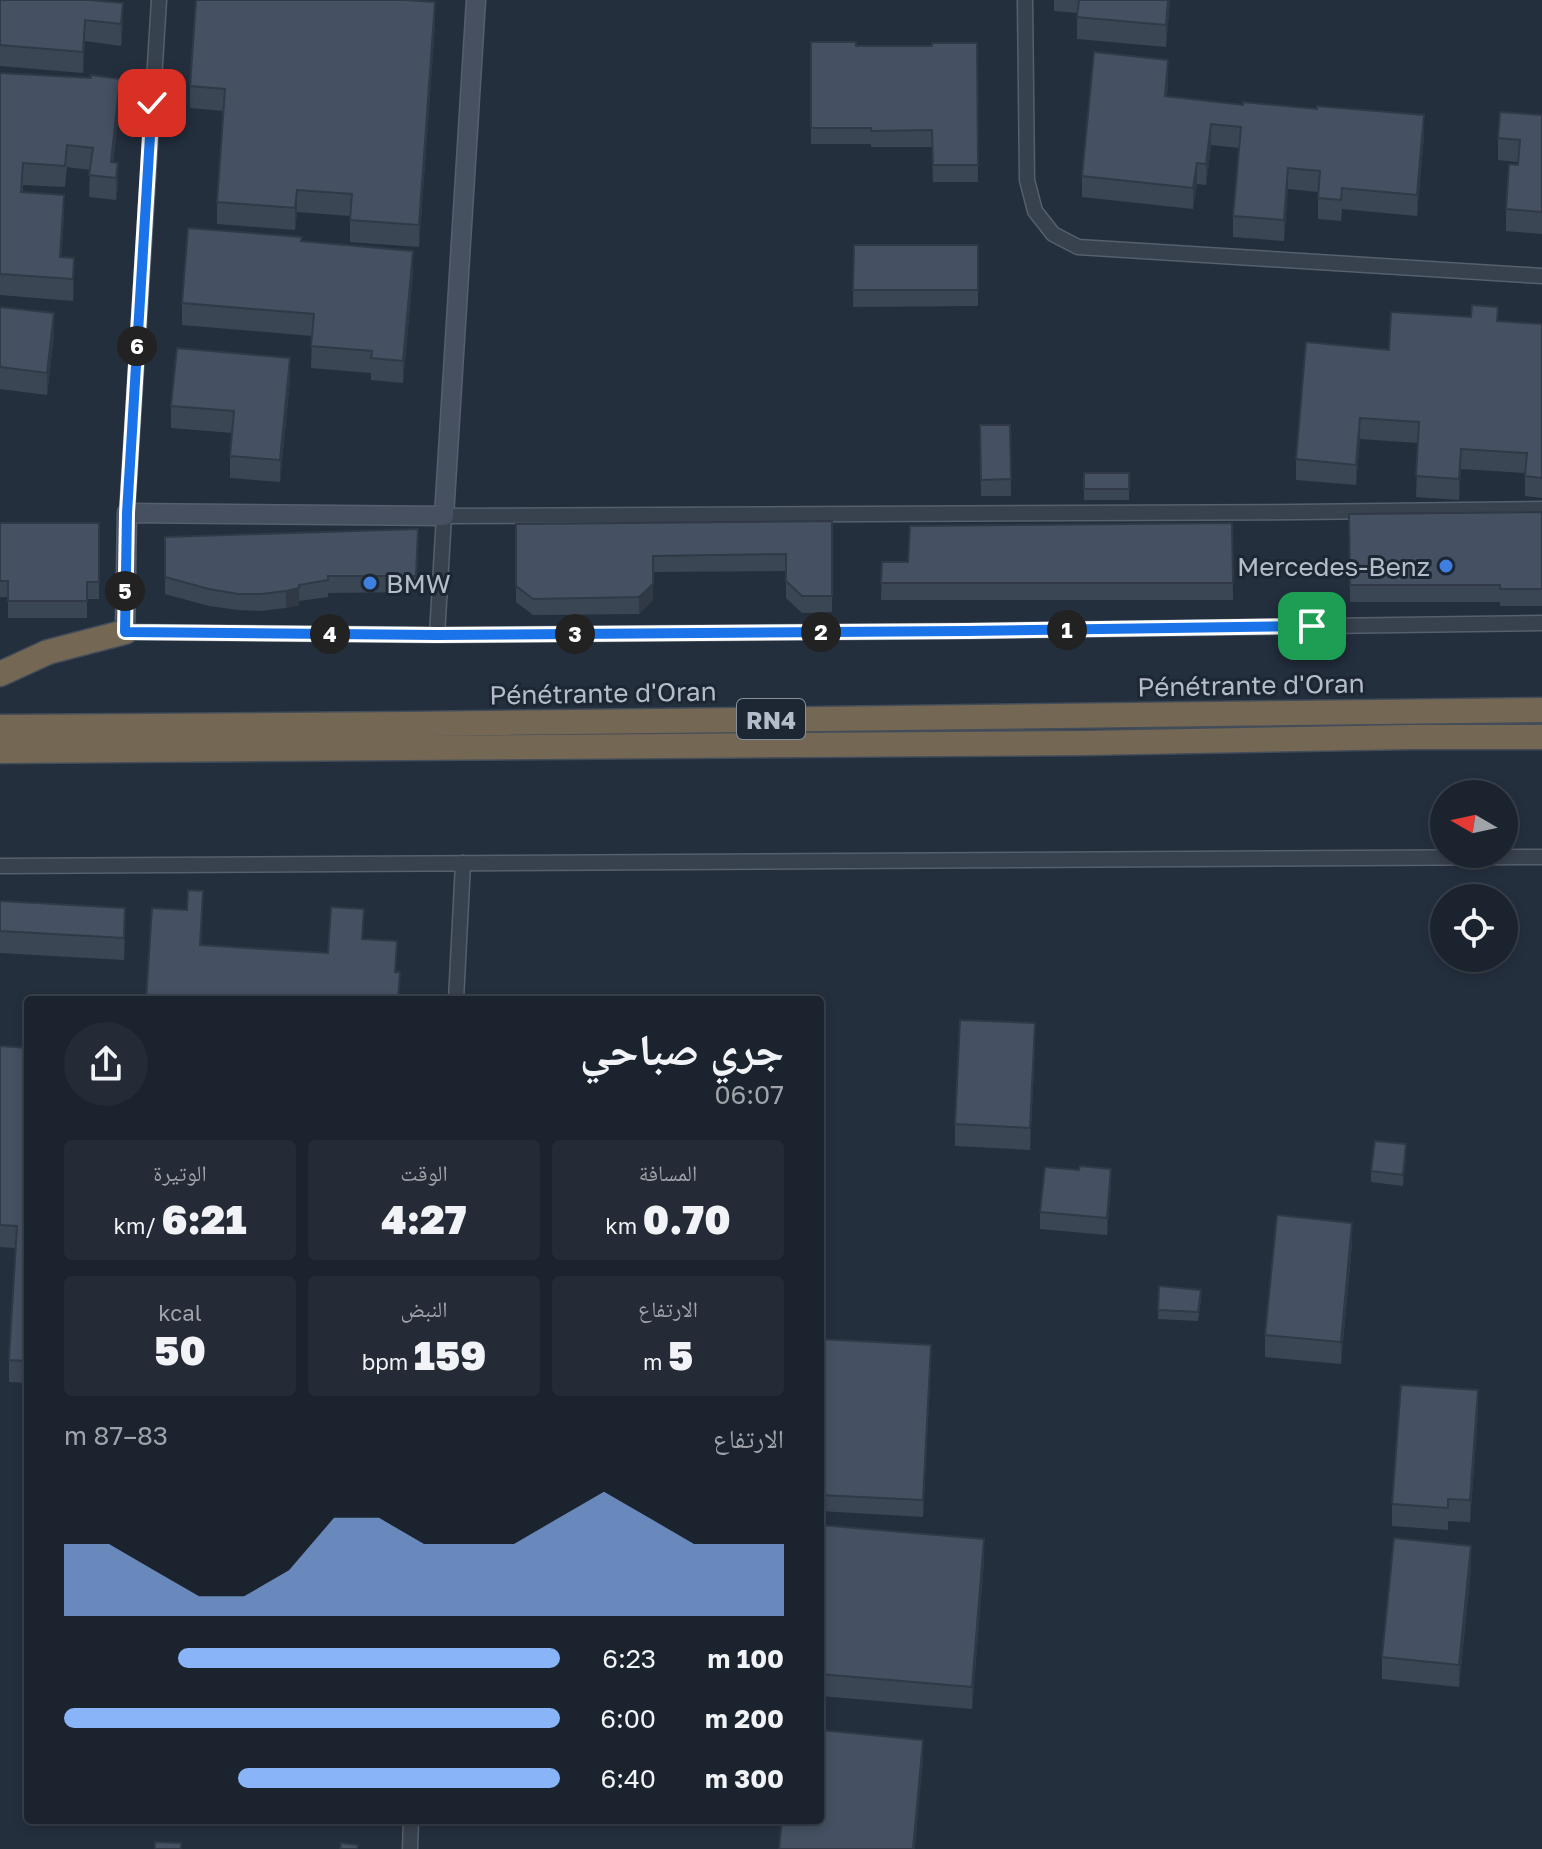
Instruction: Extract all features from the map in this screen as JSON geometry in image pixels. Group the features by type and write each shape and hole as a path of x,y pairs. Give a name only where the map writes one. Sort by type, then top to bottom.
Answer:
{"highway":[{"path":"0,674 48,652 125,632"},
{"name":"Pénétrante d'Oran","path":"0,727 1542,710"},
{"name":"Pénétrante d'Oran","path":"0,751 1542,737"}],"street":[{"path":"159,0 127,513 125,632 437,635 1542,623"},
{"path":"437,635 476,0"},
{"path":"1025,0 1027,180 1035,211 1053,234 1078,247 1542,276"},
{"path":"127,513 444,516 1542,509"},
{"path":"0,866 1542,857"},
{"path":"456,996 463,863"},
{"path":"410,1849 411,1824"}],"building":[{"path":"0,0 123,3 121,24 85,20 83,52 0,45"},
{"path":"196,0 435,2 419,225 350,220 352,194 297,190 295,208 217,202 225,89 190,86"},
{"path":"1079,0 1168,0 1166,25 1077,17"},
{"path":"811,42 856,42 856,46 977,43 978,165 933,165 932,130 811,128"},
{"path":"1094,52 1168,60 1165,96 1243,105 1243,102 1317,109 1317,106 1424,115 1417,195 1342,188 1341,200 1318,198 1320,171 1288,168 1284,220 1233,216 1241,127 1211,124 1206,164 1197,163 1193,188 1082,176"},
{"path":"0,73 91,78 91,75 120,79 111,162 118,163 116,178 89,175 93,148 67,145 65,166 23,163 21,192 64,195 60,257 74,258 73,279 0,274"},
{"path":"1500,112 1542,115 1542,212 1506,209 1509,164 1518,165 1520,140 1498,138"},
{"path":"188,228 302,237 301,241 413,251 403,361 371,358 372,351 311,346 314,314 182,303"},
{"path":"854,245 978,245 978,290 853,290"},
{"path":"1472,305 1498,307 1497,321 1542,324 1542,478 1525,476 1527,453 1461,449 1459,479 1416,476 1419,422 1360,418 1356,465 1296,459 1306,342 1389,350 1391,312 1471,317"},
{"path":"0,307 54,313 47,373 0,367"},
{"path":"177,348 290,358 280,460 230,456 234,411 171,406"},
{"path":"980,425 1010,425 1011,479 981,480"},
{"path":"1084,473 1129,473 1129,489 1084,489"},
{"name":"Mercedes-Benz","path":"1542,512 1542,589 1500,589 1500,585 1350,585 1349,514"},
{"path":"832,521 832,596 802,596 786,581 786,554 653,556 653,584 639,597 533,599 516,586 516,524"},
{"path":"0,523 99,523 99,582 87,582 87,601 8,601 8,581 0,581"},
{"path":"1232,523 1233,583 881,583 882,562 908,562 910,526"},
{"path":"418,529 416,576 328,576 328,580 299,585 299,588 261,594 209,589 165,577 165,537"},
{"path":"188,890 203,891 200,945 328,953 331,907 364,909 362,939 397,941 395,972 400,972 398,996 146,996 152,908 187,910"},
{"path":"0,901 125,908 124,938 0,931"},
{"path":"960,1020 1035,1023 1030,1128 955,1124"},
{"path":"0,1046 24,1048 24,1361 9,1360 17,1226 0,1225"},
{"path":"1375,1141 1406,1144 1403,1175 1371,1171"},
{"path":"1080,1166 1111,1169 1107,1218 1040,1212 1045,1167 1079,1170"},
{"path":"1277,1215 1352,1223 1341,1342 1265,1335"},
{"path":"1159,1286 1201,1290 1198,1312 1158,1310"},
{"path":"824,1339 931,1345 923,1500 824,1495"},
{"path":"1401,1385 1478,1390 1470,1500 1448,1499 1448,1508 1392,1504"},
{"path":"824,1525 984,1539 972,1687 824,1674"},
{"path":"1394,1538 1471,1546 1459,1665 1382,1657"},
{"path":"824,1730 923,1740 913,1849 779,1849 782,1824 824,1824"},
{"path":"155,1842 181,1843 181,1849 155,1849"},
{"path":"341,1843 358,1845 357,1849 340,1849"}],"place":[{"name":"Mercedes-Benz","path":"1446,566"},
{"name":"BMW","path":"370,583"}],"route":[{"path":"152,103 127,513 125,632 437,635 1312,626"}]}
